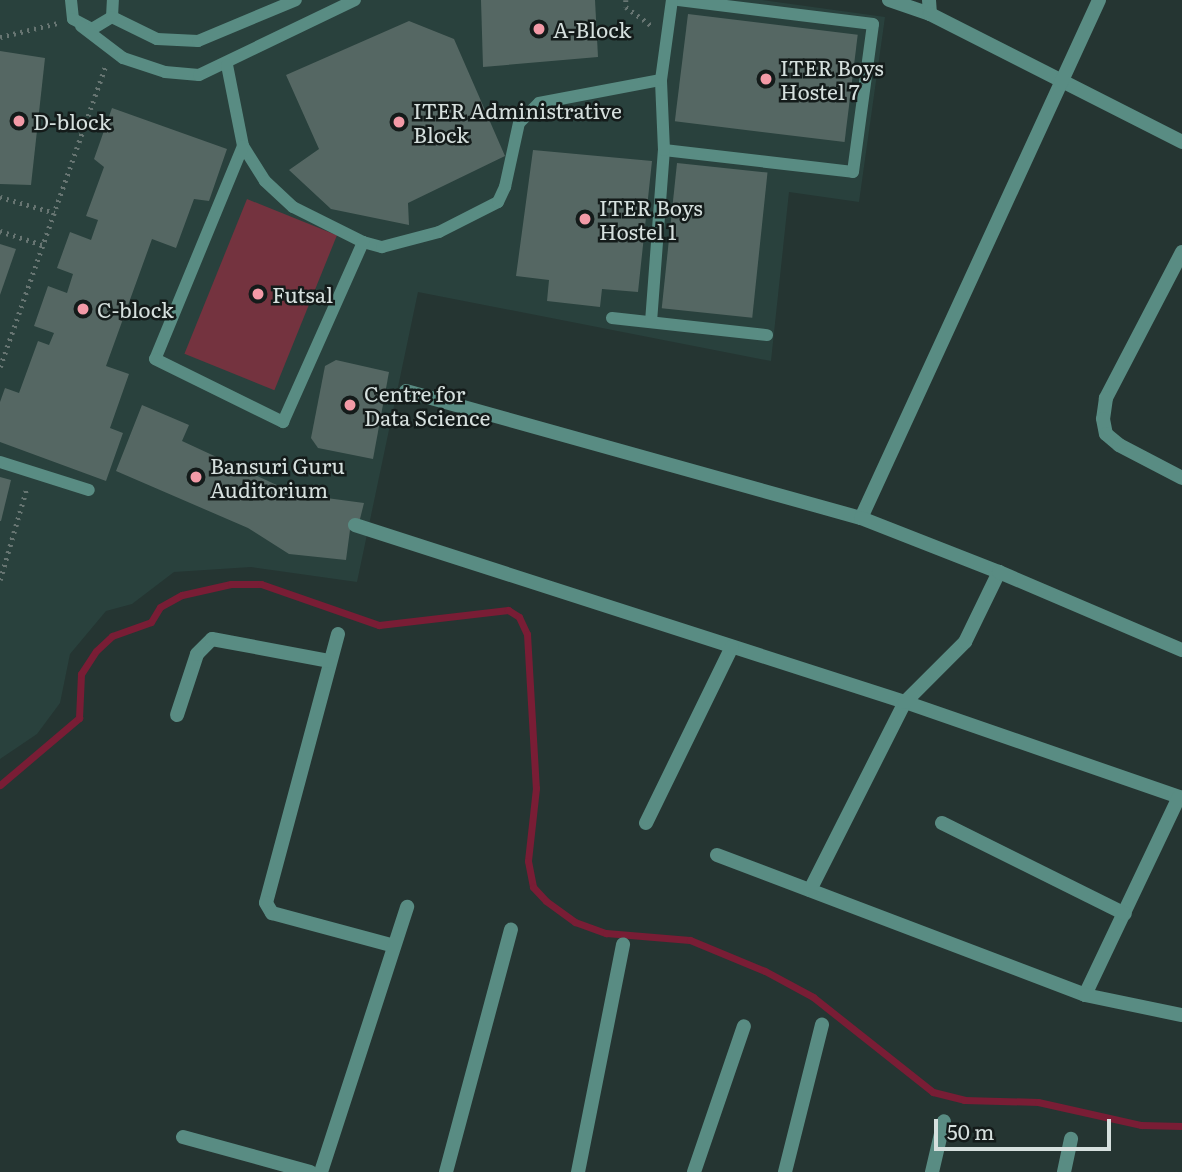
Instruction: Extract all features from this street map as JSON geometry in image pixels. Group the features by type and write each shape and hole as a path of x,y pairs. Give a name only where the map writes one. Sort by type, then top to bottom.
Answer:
{"street":[{"path":"889,0 930,7 1061,81 1182,142"},
{"path":"861,518 1099,0"},
{"path":"1182,252 1106,398 1103,419 1106,434 1119,445 1182,478"},
{"path":"406,391 861,518 999,572 1182,650"},
{"path":"355,525 1180,793 1085,995"},
{"path":"810,890 905,702 965,642 999,572"},
{"path":"338,634 266,903 272,913 394,946"},
{"path":"177,715 197,654 212,639 330,661"},
{"path":"646,823 732,647"},
{"path":"942,823 1125,914"},
{"path":"717,855 1085,995 1182,1015"},
{"path":"321,1172 407,907"},
{"path":"446,1172 511,930"},
{"path":"578,1172 623,944"},
{"path":"785,1172 822,1025"},
{"path":"694,1172 744,1026"},
{"path":"932,1172 944,1121"},
{"path":"183,1137 310,1172"},
{"path":"1064,1172 1071,1139"}],"lane":[{"path":"71,0 77,22 123,58 184,75 200,75 227,65 355,0"},
{"path":"112,17 113,0"},
{"path":"112,17 157,39 198,41 296,0"},
{"path":"651,323 664,150 661,80 672,0"},
{"path":"664,150 853,172 873,24 678,0"},
{"path":"77,22 92,29 112,17"},
{"path":"227,65 243,146 265,181 293,207 363,243 382,247 410,243 464,222 498,202 505,187 519,123 539,103 661,80"},
{"path":"243,146 155,359 283,422 363,243"},
{"path":"612,318 767,335"},
{"path":"0,462 89,490"}],"path":[{"path":"626,0 626,7 667,37"},
{"path":"0,37 77,22"},
{"path":"0,367 111,49"},
{"path":"0,197 55,213"},
{"path":"0,231 43,245"},
{"path":"0,580 32,472"}],"shaded area":[{"path":"0,0 762,0 885,17 859,202 789,192 771,361 418,292 357,582 251,567 174,572 132,604 106,611 70,654 60,703 37,734 0,759"},
{"name":"Futsal","path":"247,199 337,235 274,390 184,354"}],"building":[{"name":"A-Block","path":"481,0 595,0 598,57 483,67"},
{"name":"ITER Boys Hostel 7","path":"688,14 858,35 845,142 675,121"},
{"name":"ITER Administrative Block","path":"409,21 454,39 505,156 408,203 409,225 331,209 289,170 319,149 286,75"},
{"name":"D-block","path":"0,51 45,58 31,185 0,184"},
{"name":"C-block","path":"112,108 227,149 209,201 194,199 176,248 152,239 106,366 129,374 110,428 123,433 106,481 0,442 0,402 5,388 19,393 38,341 49,345 54,333 34,326 48,286 67,293 73,274 57,268 70,232 91,240 98,220 86,216 104,167 94,159"},
{"name":"ITER Boys Hostel 1","path":"533,150 652,161 638,292 602,289 600,307 547,301 549,280 516,276"},
{"path":"677,163 768,173 752,318 662,308"},
{"path":"0,244 16,249 0,295"},
{"name":"Centre for Data Science","path":"336,360 389,372 373,459 318,448 311,438 325,366"},
{"name":"Bansuri Guru Auditorium","path":"142,405 189,425 182,441 294,493 294,488 319,490 319,497 364,503 357,531 350,530 346,560 289,554 248,528 116,471"},
{"path":"0,477 11,480 1,521 0,521"}],"waterway":[{"path":"0,785 79,718 81,674 96,651 112,636 151,622 160,607 182,595 231,584 261,584 379,625 508,610 519,617 527,634 536,788 528,861 533,887 546,901 575,922 606,933 690,940 765,971 813,997 933,1092 964,1100 1038,1102 1141,1125 1182,1126"}],"place":[{"name":"A-Block","path":"539,29"},
{"name":"ITER Boys Hostel 7","path":"766,79"},
{"name":"D-block","path":"19,121"},
{"name":"ITER Administrative Block","path":"399,122"},
{"name":"ITER Boys Hostel 1","path":"585,219"},
{"name":"Futsal","path":"258,294"},
{"name":"C-block","path":"83,309"},
{"name":"Centre for Data Science","path":"350,405"},
{"name":"Bansuri Guru Auditorium","path":"196,477"}]}
